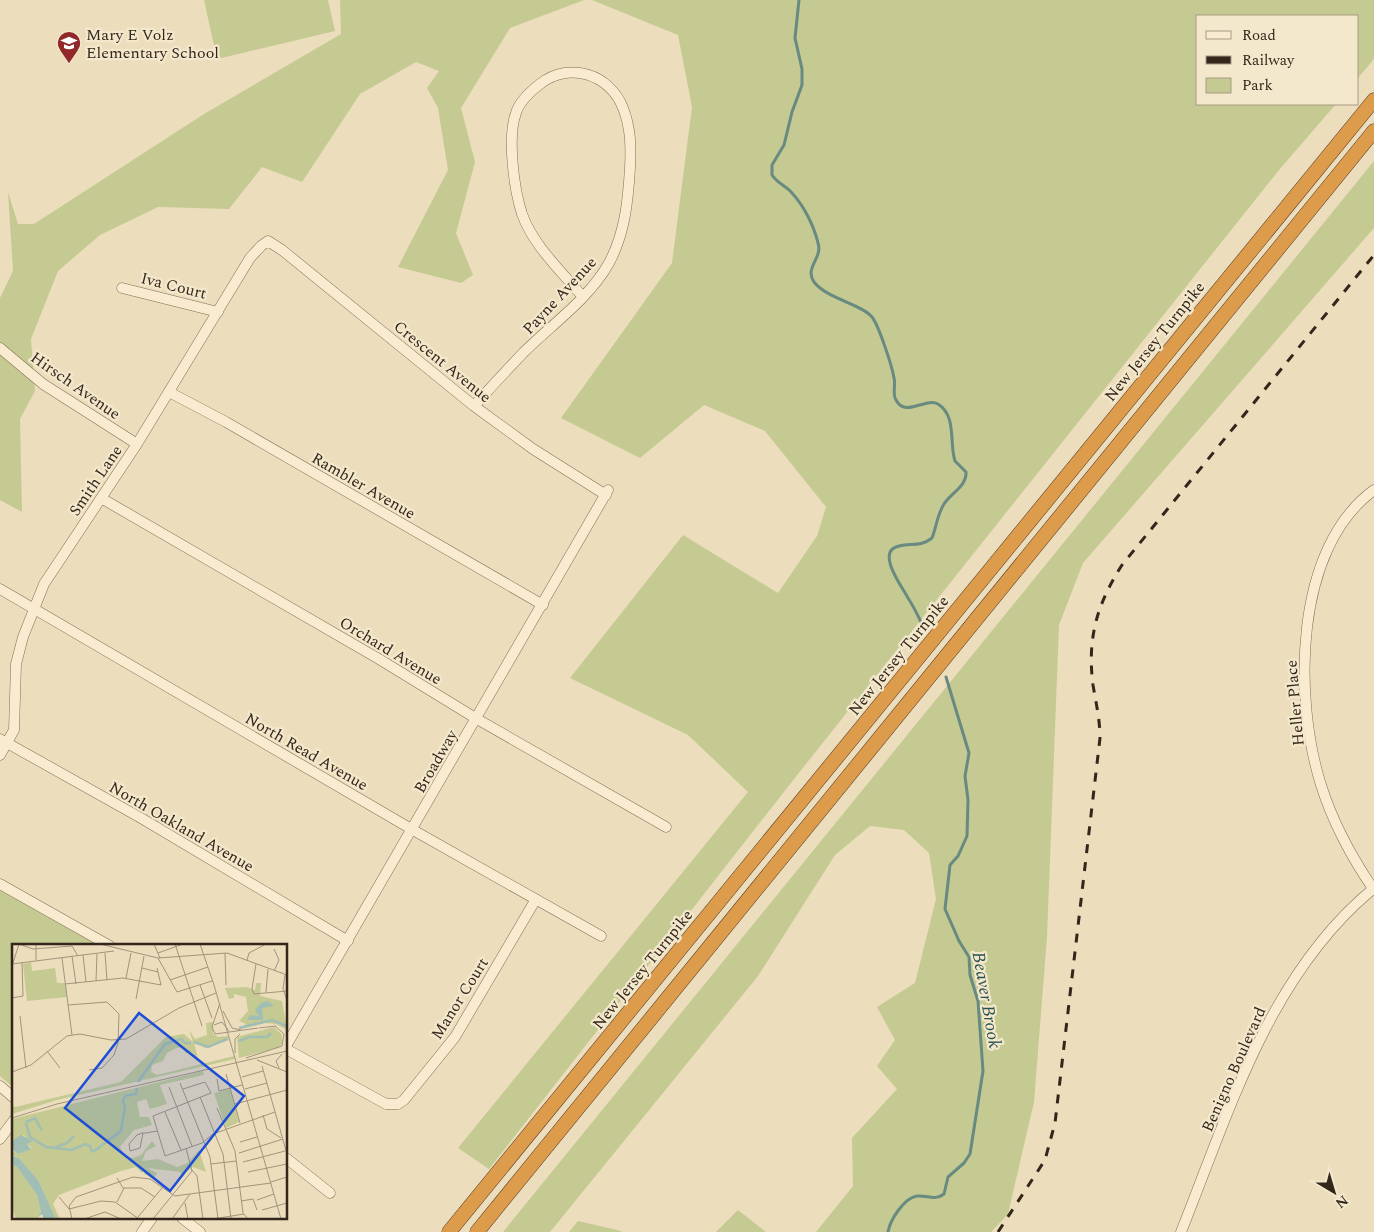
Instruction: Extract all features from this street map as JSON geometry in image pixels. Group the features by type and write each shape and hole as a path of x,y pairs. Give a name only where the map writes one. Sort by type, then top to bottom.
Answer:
{"highway":[{"name":"New Jersey Turnpike","path":"449,1232 1374,100"},
{"path":"477,1232 1374,131"}],"street":[{"name":"Payne Avenue","path":"474,406 523,353 582,296 608,265 619,242 628,205 631,148 628,122 617,98 604,82 590,75 574,71 559,73 548,78 523,101 515,118 512,157 523,215 539,245 582,296"},
{"name":"Smith Lane","path":"0,755 4,741 14,730 16,664 32,608 44,584 137,444 250,258 268,241"},
{"name":"Crescent Avenue","path":"268,241 282,250 474,406 532,449 607,493"},
{"name":"Iva Court","path":"122,288 218,312"},
{"name":"Hirsch Avenue","path":"0,348 43,384 137,444"},
{"name":"Rambler Avenue","path":"169,392 226,422 543,605"},
{"name":"Heller Place","path":"1374,490 1346,520 1324,557 1314,589 1304,652 1310,736 1320,784 1331,813 1353,858 1374,889"},
{"name":"Broadway","path":"288,1045 607,493"},
{"name":"Orchard Avenue","path":"101,498 379,660 477,720 666,827"},
{"name":"North Read Avenue","path":"0,589 413,830 600,936"},
{"name":"North Oakland Avenue","path":"4,741 141,818 348,941"},
{"path":"0,884 106,944"},
{"name":"Benigno Boulevard","path":"1181,1232 1256,1046 1283,995 1314,948 1342,916 1374,889"},
{"name":"Manor Court","path":"288,1049 386,1104 396,1104 404,1100 455,1038 536,899"},
{"path":"0,1086 12,1096"},
{"path":"0,1139 12,1123"},
{"path":"288,1160 330,1193"},
{"path":"142,1232 151,1220"},
{"path":"185,1220 200,1232"}],"green space":[{"path":"204,0 328,0 335,31 217,59"},
{"path":"340,0 584,0 510,28 461,108 475,162 456,233 473,275 461,283 398,267 448,170 438,108 427,88 439,71 416,62 360,94 302,182 262,167 229,209 158,207 100,235 58,271 31,339 35,391 20,419 22,512 0,500 0,298 13,271 8,192 18,224 34,224 204,114 341,34"},
{"path":"592,0 1374,0 1374,59 1359,77 1359,15 1196,15 1196,105 1335,105 1279,170 794,779 489,1169 458,1148 748,792 688,735 570,678 683,535 778,593 817,536 826,507 765,431 704,405 640,458 561,418 672,263 692,107 678,35"},
{"path":"1374,161 1374,228 1083,563 1059,625 1047,937 1034,1102 1008,1214 991,1232 816,1232 853,1186 852,1138 897,1089 877,1066 895,1040 877,1007 915,983 936,899 929,853 904,830 870,826 835,855 758,976 550,1232 503,1232"},
{"path":"0,887 100,944 12,944 12,1086 0,1076"},
{"path":"738,1210 766,1232 716,1232"},
{"path":"578,1221 617,1230 623,1232 569,1232"}],"waterway":[{"name":"Beaver Brook","path":"799,0 795,38 802,69 802,85 792,112 784,145 772,165 772,175 796,198 814,230 819,248 811,272 814,282 827,293 861,308 872,317 882,337 891,365 896,400 905,407 933,403 938,404 944,409 950,423 955,461 966,472 964,481 942,508 932,538 922,543 896,547 891,551 889,557 893,571 923,626"},
{"name":"Beaver Brook","path":"888,1232 895,1216 907,1201 917,1196 934,1197 944,1194 948,1177 964,1163 970,1154 983,1071 978,1001 970,975 969,957 959,941 945,909 950,865 958,856 967,836 968,800 965,776 969,753 946,677"}],"railway":[{"path":"998,1232 1045,1160 1055,1123 1100,738 1099,718 1091,668 1093,637 1100,608 1113,579 1122,565 1374,255"}],"place":[{"name":"Mary E Volz Elementary School","path":"69,64"}]}
